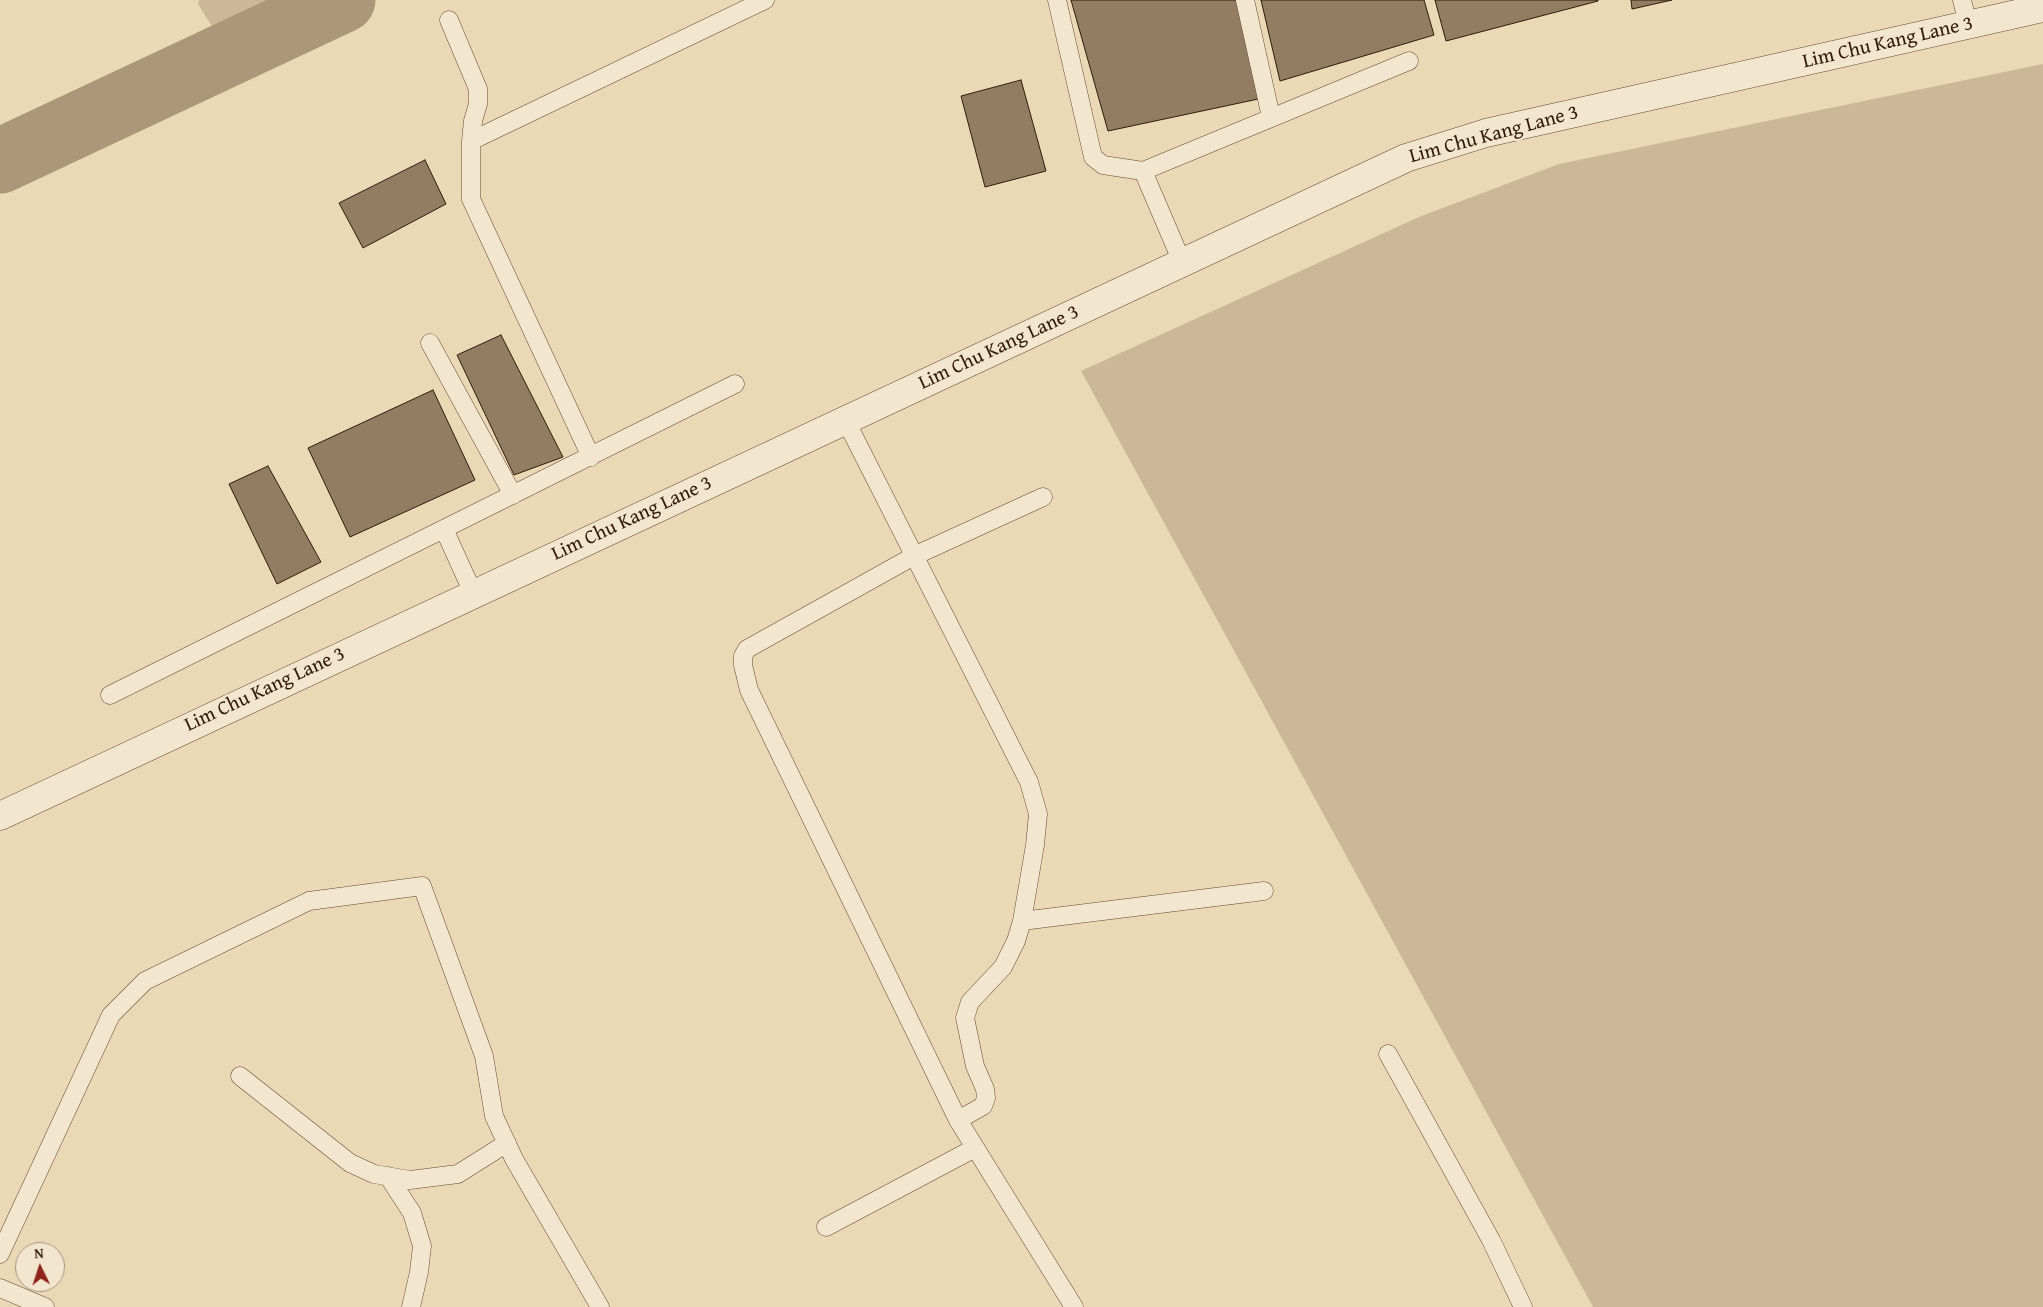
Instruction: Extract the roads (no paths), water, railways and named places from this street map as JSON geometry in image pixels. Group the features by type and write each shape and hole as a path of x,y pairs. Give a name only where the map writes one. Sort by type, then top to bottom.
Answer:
{"street":[{"name":"Lim Chu Kang Lane 3","path":"0,816 1406,158 1486,133 1965,12 2043,8"}],"lane":[{"path":"471,141 765,0"},
{"path":"1057,0 1093,157 1103,165 1144,171 1409,61"},
{"path":"1245,0 1271,118"},
{"path":"449,20 478,89 478,104 473,121 471,141 470,200 591,457"},
{"path":"1144,171 1182,262"},
{"path":"430,343 512,495"},
{"path":"110,695 735,384"},
{"path":"845,419 1029,782 1038,814 1036,845 1022,920 1016,941 1003,967 970,1002 965,1018 975,1066 985,1089 986,1098 982,1106 958,1120"},
{"path":"1043,497 914,556 747,649 743,666 749,690 958,1120 1074,1307"},
{"path":"444,529 473,593"},
{"path":"0,1254 111,1015 145,981 309,901 422,886 484,1056 494,1116 519,1167 600,1307"},
{"path":"1022,920 1264,892"},
{"path":"1388,1054 1491,1240 1523,1307"},
{"path":"240,1076 350,1163 374,1174 410,1180 458,1174 507,1143"},
{"path":"826,1227 975,1148"},
{"path":"388,1176 412,1214 422,1246 419,1272 411,1307"},
{"path":"0,1288 45,1307"}],"waterway":[{"path":"0,161 343,0"}]}
